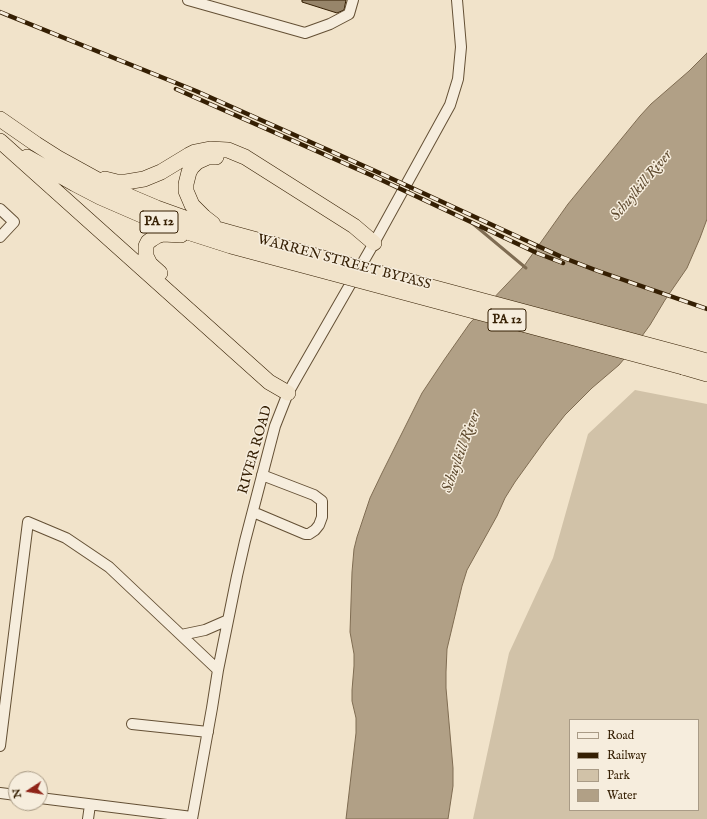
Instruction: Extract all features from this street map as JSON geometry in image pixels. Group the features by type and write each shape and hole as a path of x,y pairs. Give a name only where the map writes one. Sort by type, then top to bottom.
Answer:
{"highway":[{"name":"WARREN STREET BYPASS","path":"0,119 36,144 81,171 131,197 210,227 335,268"},
{"name":"WARREN STREET BYPASS","path":"0,140 74,184 100,197 153,220 206,238 231,246 335,268 686,362 707,374"},
{"path":"0,140 269,382 288,393"},
{"path":"81,171 117,182 136,181 157,174 195,152 210,149 228,150 244,157 354,226 374,243"},
{"path":"235,234 210,222 195,208 189,198 186,191 186,184 189,172 197,162 202,159 208,157 218,157 237,162 350,232 374,243"},
{"path":"206,238 169,234 157,236 148,242 146,246 146,256 154,268 275,376 288,393"},
{"name":"WARREN STREET BYPASS","path":"686,362 707,361"}],"street":[{"path":"188,0 305,33 330,24 350,14 353,0"},
{"name":"RIVER ROAD","path":"192,818 228,620 242,555 276,426 288,393 374,243 450,105 458,79 461,47 457,0"},
{"path":"0,209 14,222 0,237"},
{"path":"253,512 305,534 310,534 315,530 319,526 322,517 322,501 314,495 262,475"},
{"path":"0,746 28,522 66,538 109,568 218,670"},
{"path":"181,635 205,630 228,620"},
{"path":"132,724 208,732"},
{"path":"48,799 192,818"},
{"path":"88,819 90,804"}],"green space":[{"path":"635,390 707,404 707,819 473,819 509,653 553,558 588,434"}],"water":[{"name":"Schuylkill River","path":"707,53 707,219 687,268 634,347 619,365 592,388 565,415 546,439 505,498 497,516 467,570 447,649 446,688 453,768 453,786 448,819 346,819 356,733 356,718 352,701 354,654 350,632 352,572 354,549 370,498 422,393 470,323 524,266 568,204 640,116 651,104"}],"building":[{"path":"302,0 346,0 344,10 337,13 302,2"}],"waterway":[{"path":"472,223 526,268"}],"railway":[{"path":"0,12 196,91 373,170 564,258 707,309"},
{"path":"176,89 373,176 537,253 563,263"}]}
